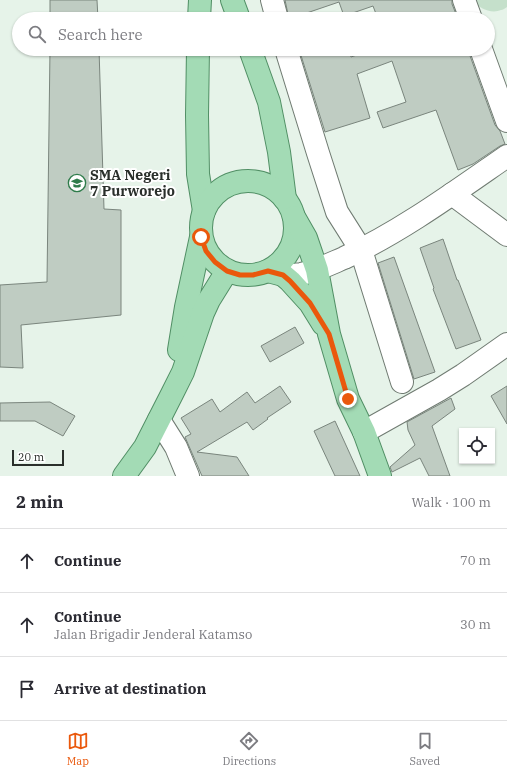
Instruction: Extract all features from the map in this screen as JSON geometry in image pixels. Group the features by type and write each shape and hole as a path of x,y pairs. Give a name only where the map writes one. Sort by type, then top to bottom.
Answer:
{"main road":[{"path":"199,12 200,0"},
{"path":"232,0 236,12"},
{"path":"198,56 198,174 204,211"},
{"path":"253,56 269,102 295,233 290,248 275,273"},
{"path":"172,394 186,307 201,237 201,224 204,211 213,197 225,187 241,182 257,182 272,188 289,208 306,238 317,270 329,334 348,399 364,432 380,476"},
{"path":"201,237 206,251 215,262 227,271 240,275 275,273 290,281 310,303 329,334"},
{"path":"124,476 145,447 159,420 183,372 208,300 227,271"}],"street":[{"path":"272,0 275,12"},
{"path":"464,0 468,12"},
{"path":"288,56 337,212 362,250 402,382"},
{"path":"484,56 507,121"},
{"path":"275,273 300,274 317,270 362,250 392,233 507,156"},
{"path":"452,194 507,236"},
{"path":"364,432 439,390 507,344"},
{"path":"159,420 176,448 188,476"}],"green space":[{"path":"474,0 507,0 507,7 502,10 490,11 479,6"}],"building":[{"path":"50,0 97,0 98,12 50,12"},
{"path":"285,0 452,0 455,12 375,12 373,6 356,12 343,12 339,2 310,12 288,12"},
{"path":"50,56 99,56 104,209 121,210 121,315 21,325 23,368 0,367 0,285 47,282"},
{"path":"301,56 470,56 495,125 500,131 505,144 473,164 458,170 436,110 383,128 377,112 406,102 392,61 357,74 370,118 325,132"},
{"path":"443,239 457,280 481,340 456,349 433,289 434,288 420,248"},
{"path":"394,257 435,372 414,379 378,263"},
{"path":"295,327 304,343 270,362 261,346"},
{"path":"280,386 291,402 267,418 268,419 253,430 247,422 197,452 237,457 249,476 202,476 185,437 191,434 181,418 212,399 220,412 247,392 255,403"},
{"path":"507,386 507,424 491,396"},
{"path":"451,398 455,409 432,426 450,476 429,476 420,458 392,472 390,467 415,445 408,430 407,422"},
{"path":"50,402 75,416 63,436 35,421 0,421 0,403"},
{"path":"335,421 360,476 335,476 314,431"}],"place":[{"name":"SMA Negeri 7 Purworejo","path":"77,183"}],"route":[{"path":"201,237 206,251 215,262 227,271 240,275 253,275 268,271 283,275 310,303 329,334 348,399"}]}
